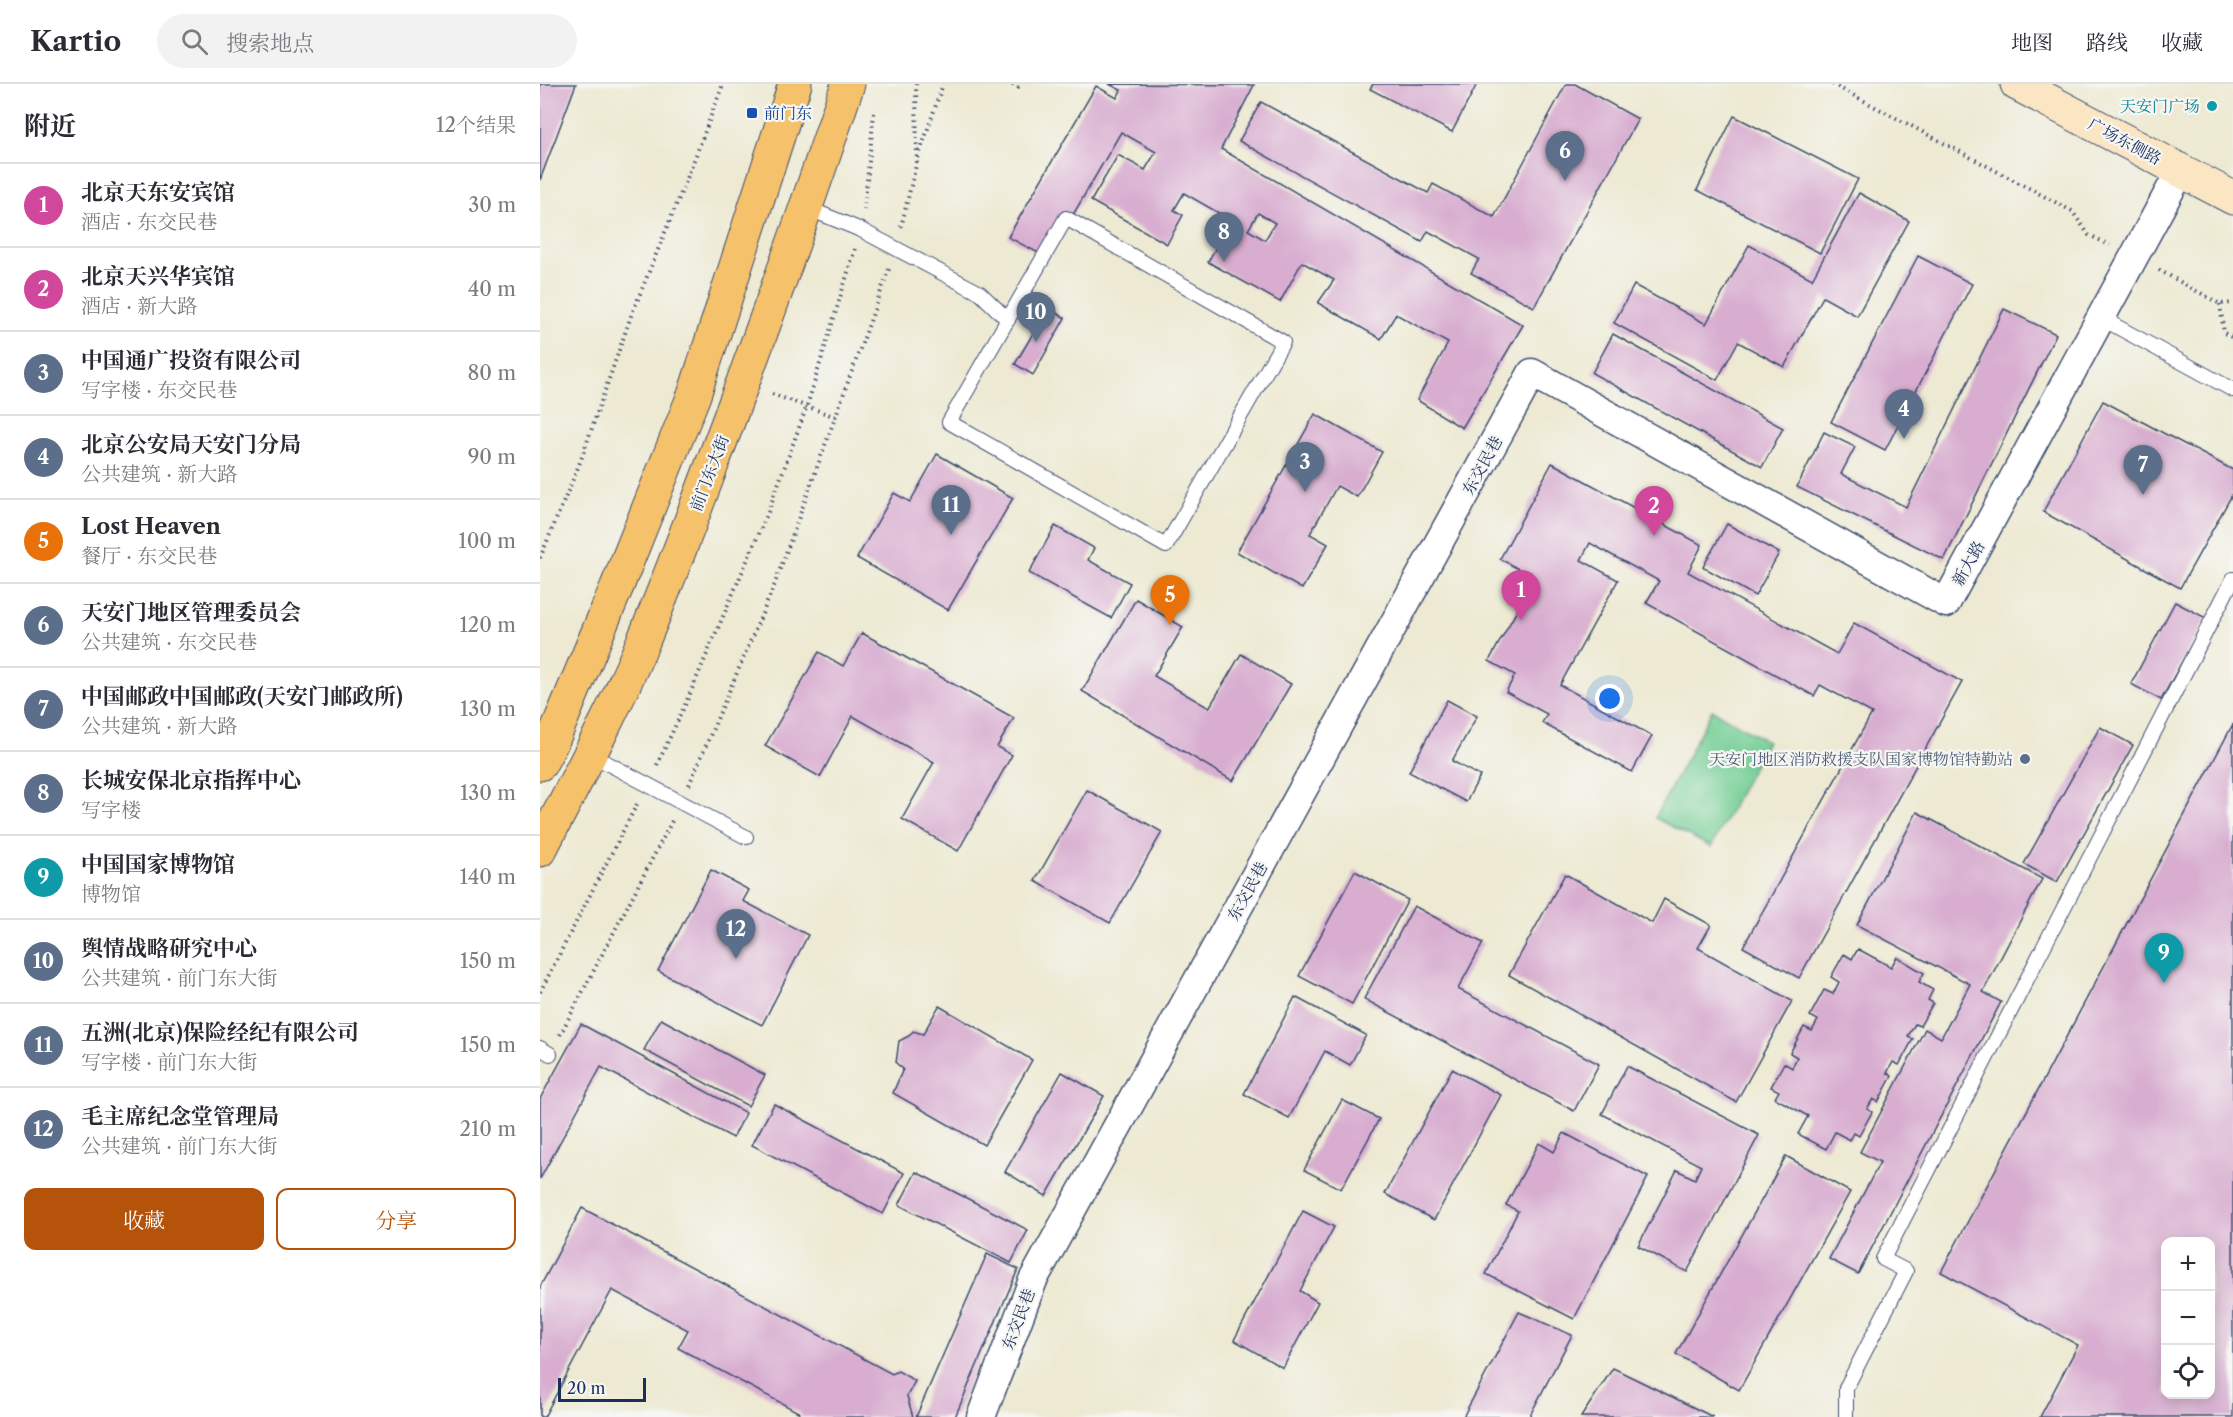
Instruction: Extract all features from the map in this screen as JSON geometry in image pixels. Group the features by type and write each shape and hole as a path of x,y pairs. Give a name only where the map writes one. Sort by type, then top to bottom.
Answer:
{"main road":[{"path":"540,764 552,742 614,595 694,395 795,84"},
{"name":"前门东大街","path":"540,850 639,652 708,476 807,207 848,84"},
{"name":"广场东侧路","path":"2017,84 2233,198"}],"street":[{"name":"新大路","path":"1533,373 1946,603 2181,170"},
{"name":"东交民巷","path":"981,1417 1033,1280 1533,373"}],"lane":[{"path":"807,207 861,230 980,293 1008,320"},
{"path":"1066,218 1283,342 1166,546 949,422 1008,320 1066,218"},
{"path":"2101,318 2233,390"},
{"path":"1846,1417 1846,1388 1906,1271 1883,1259 2233,579"},
{"path":"590,754 746,837"}],"path":[{"path":"540,558 579,465 631,316 723,84"},
{"path":"916,84 917,161"},
{"path":"545,1051 655,856 681,803 774,586 896,248 917,161 943,84"},
{"path":"1012,84 1019,86"},
{"path":"1832,84 2072,211 2089,235 2220,304 2233,303"},
{"path":"540,992 647,785 685,705 768,512 807,406 861,230 874,108"},
{"path":"2220,304 2224,333 2233,338"},
{"path":"768,392 836,417"}],"green space":[{"path":"1712,710 1767,741 1711,847 1655,818"}],"building":[{"path":"540,84 576,84 540,180"},
{"path":"1109,84 1254,85 1221,149 1523,325 1462,428 1417,400 1448,343 1396,314 1381,339 1318,303 1334,280 1302,262 1280,302 1208,262 1231,220 1184,193 1174,210 1183,215 1167,244 1091,201 1118,155 1145,170 1156,152 1121,132 1048,258 1008,237 1096,86 1117,98 1121,90","holes":["1258,213 1275,223 1265,240 1248,230"]},
{"path":"1373,84 1477,84 1452,132 1370,89"},
{"path":"1566,84 1575,84 1638,119 1534,307 1471,273 1479,259 1428,231 1422,242 1239,141 1261,102 1428,193 1433,184 1494,217"},
{"path":"1734,116 1858,179 1820,253 1697,190"},
{"path":"1859,193 1909,221 1857,316 1823,297 1784,367 1738,342 1717,380 1614,323 1634,285 1706,324 1749,245 1812,279"},
{"path":"1918,256 1972,284 1885,450 1831,422"},
{"path":"1048,308 1065,318 1033,375 1015,364"},
{"path":"2004,309 2056,334 1944,560 1797,487 1824,432 1855,447 1841,474 1906,507"},
{"path":"1613,334 1783,428 1762,467 1592,373"},
{"path":"2103,401 2233,470 2233,493 2180,588 2043,512"},
{"path":"1315,414 1382,452 1357,497 1337,486 1310,534 1328,544 1302,589 1237,552"},
{"path":"937,454 1013,498 948,610 857,558 894,493 910,502"},
{"path":"1552,463 1702,545 1688,572 1837,654 1854,623 1962,682 1799,978 1743,947 1872,713 1820,685 1814,696 1646,603 1659,581 1590,543 1581,560 1618,580 1560,685 1652,736 1632,772 1542,723 1547,714 1506,692 1515,675 1489,661 1535,578 1500,559"},
{"path":"1727,524 1779,553 1755,596 1703,567"},
{"path":"1055,526 1094,548 1088,560 1130,583 1111,618 1029,573"},
{"path":"1136,599 1183,627 1154,676 1209,708 1241,654 1291,684 1233,781 1082,691"},
{"path":"2175,602 2206,618 2161,700 2131,684"},
{"path":"862,633 1014,718 997,747 1012,755 958,851 902,819 934,762 853,716 820,777 765,746 819,652 843,666"},
{"path":"1447,700 1477,716 1452,761 1480,776 1466,802 1409,772"},
{"path":"2233,724 2233,1417 2040,1417 2078,1345 1941,1272"},
{"path":"2100,727 2133,745 2057,882 2024,864"},
{"path":"1087,790 1162,832 1110,923 1035,881"},
{"path":"1917,812 2042,879 1983,992 2001,1002 1858,1274 1829,1259 1880,1162 1860,1152 1925,1029 1941,1038 1970,984 1857,925"},
{"path":"711,870 749,890 743,901 808,935 762,1025 658,971"},
{"path":"1355,871 1408,900 1352,1004 1299,976"},
{"path":"1565,874 1652,923 1664,899 1711,925 1698,948 1792,1001 1736,1102 1509,975"},
{"path":"1414,906 1483,943 1458,989 1599,1064 1574,1111 1364,999"},
{"path":"1858,949 1891,967 1897,957 1924,973 1919,982 1933,990 1928,1000 1933,1003 1920,1026 1915,1024 1908,1036 1913,1039 1899,1065 1893,1062 1887,1073 1892,1076 1878,1102 1873,1099 1867,1109 1872,1112 1859,1136 1854,1133 1850,1140 1835,1132 1826,1149 1798,1134 1808,1116 1775,1098 1779,1091 1771,1087 1784,1063 1792,1068 1797,1057 1790,1053 1804,1027 1812,1031 1818,1020 1810,1016 1824,990 1833,994 1839,982 1831,977 1844,954 1852,959"},
{"path":"1295,997 1366,1035 1350,1065 1325,1051 1289,1118 1244,1094"},
{"path":"939,1006 1032,1060 984,1145 893,1093 903,1069 896,1063 899,1041 913,1031 923,1034"},
{"path":"661,1019 765,1075 748,1106 644,1050"},
{"path":"581,1024 746,1113 733,1138 601,1067 540,1179 540,1099"},
{"path":"1627,1066 1759,1135 1687,1272 1638,1246 1677,1170 1695,1179 1701,1166 1602,1114"},
{"path":"1452,1069 1501,1095 1434,1220 1385,1194"},
{"path":"1062,1072 1104,1096 1046,1196 1005,1172"},
{"path":"1342,1100 1379,1119 1341,1189 1304,1170"},
{"path":"774,1104 904,1173 883,1214 752,1145"},
{"path":"1564,1133 1648,1177 1574,1319 1486,1274 1518,1211 1506,1205 1539,1143 1554,1152"},
{"path":"1786,1156 1850,1192 1739,1390 1676,1354"},
{"path":"916,1172 1028,1230 1011,1263 899,1205"},
{"path":"582,1208 892,1374 898,1371 915,1381 907,1396 913,1417 801,1417 800,1413 678,1348 688,1330 612,1290 544,1417 540,1417 540,1287"},
{"path":"1303,1211 1334,1227 1300,1291 1318,1302 1283,1368 1234,1340"},
{"path":"987,1254 1018,1269 955,1417 916,1417"},
{"path":"1519,1312 1572,1335 1529,1417 1463,1417"},
{"path":"1613,1368 1713,1417 1581,1417"}],"place":[{"name":"天安门广场","path":"2212,106"},
{"name":"前门东","path":"752,113"},
{"name":"天安门地区管理委员会","path":"1565,181"},
{"name":"长城安保北京指挥中心","path":"1224,262"},
{"name":"舆情战略研究中心","path":"1036,342"},
{"name":"北京公安局天安门分局","path":"1904,439"},
{"name":"中国通广投资有限公司","path":"1305,492"},
{"name":"中国邮政中国邮政(天安门邮政所)","path":"2143,495"},
{"name":"五洲(北京)保险经纪有限公司","path":"951,535"},
{"name":"北京天兴华宾馆","path":"1654,536"},
{"name":"北京天东安宾馆","path":"1521,620"},
{"name":"Lost Heaven","path":"1170,625"},
{"name":"天安门地区消防救援支队国家博物馆特勤站","path":"2025,759"},
{"name":"毛主席纪念堂管理局","path":"736,959"},
{"name":"中国国家博物馆","path":"2164,983"}]}
